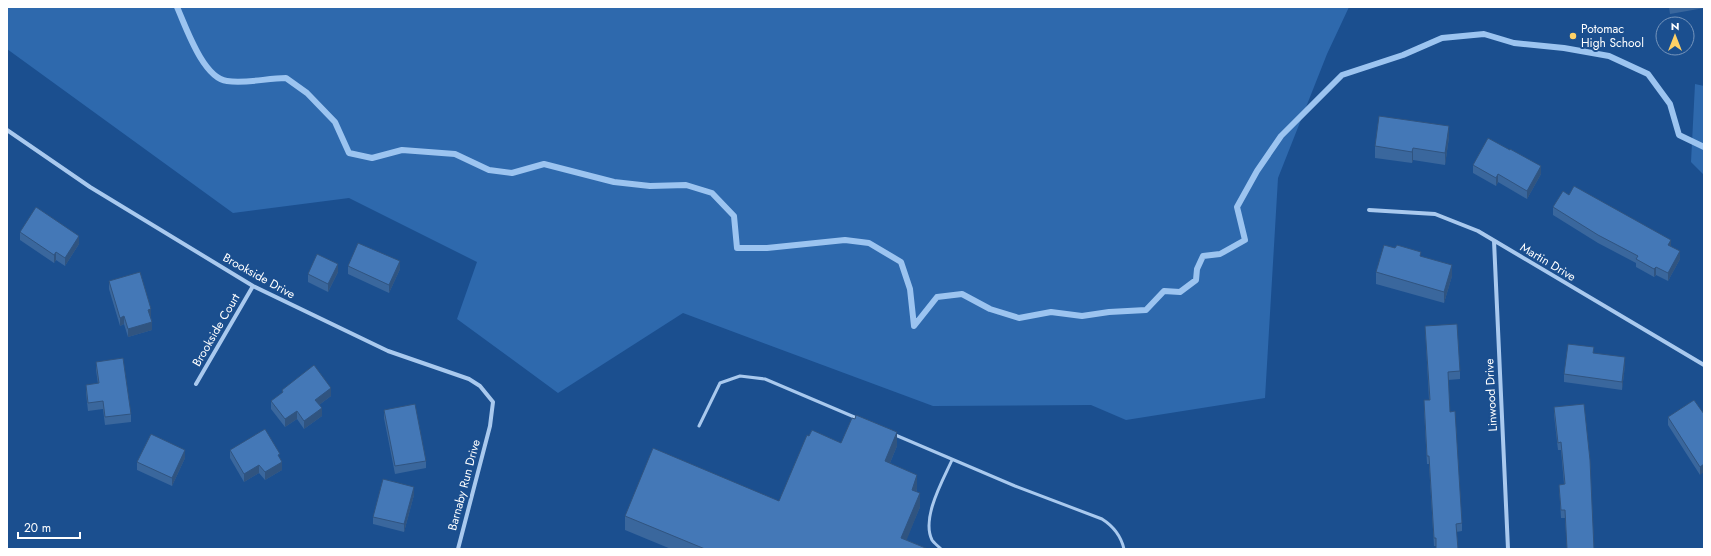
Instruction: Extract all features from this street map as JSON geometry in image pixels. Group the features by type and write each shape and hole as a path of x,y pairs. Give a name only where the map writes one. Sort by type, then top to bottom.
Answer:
{"street":[{"name":"Brookside Drive","path":"7,130 90,187 254,286 388,351 469,379 480,386 492,402 490,426"},
{"name":"Martin Drive","path":"1370,210 1435,214 1478,231 1704,365"},
{"name":"Linwood Drive","path":"1494,241 1508,549"},
{"name":"Brookside Court","path":"196,384 254,286"},
{"name":"Barnaby Run Drive","path":"458,549 490,426"}],"lane":[{"path":"699,426 720,383 740,376 765,379 866,422"},
{"path":"888,432 952,460 1102,519 1110,524 1122,540 1124,549"},
{"path":"941,549 933,540 930,532 931,508 952,460"}],"shaded area":[{"path":"7,7 1349,7 1327,54 1278,178 1265,398 1126,420 1091,405 933,406 683,313 558,393 457,319 477,262 349,198 233,213 7,49"},
{"path":"1695,84 1704,86 1704,175 1691,162"}],"building":[{"path":"1379,116 1449,126 1445,153 1413,148 1412,152 1375,146"},
{"path":"1488,138 1541,166 1527,191 1498,174 1496,178 1473,165"},
{"path":"1574,186 1671,240 1668,245 1680,251 1668,273 1656,267 1654,269 1636,259 1638,256 1598,235 1553,207 1563,191 1569,195"},
{"path":"36,207 79,236 65,258 56,252 54,255 20,232"},
{"path":"358,243 400,261 389,285 348,266"},
{"path":"1384,245 1395,248 1397,245 1421,252 1420,256 1452,265 1444,292 1376,272"},
{"path":"317,254 338,264 328,284 308,274"},
{"path":"140,272 151,309 148,310 152,322 128,329 124,316 120,318 109,281"},
{"path":"1457,324 1460,371 1448,372 1450,412 1455,411 1462,523 1456,524 1458,549 1436,549 1429,456 1427,456 1424,400 1430,400 1425,326"},
{"path":"1568,344 1594,347 1593,353 1625,357 1622,382 1564,374"},
{"path":"123,358 131,414 105,417 103,401 88,403 86,385 99,383 96,362"},
{"path":"314,365 331,388 315,400 322,408 304,421 297,411 285,419 271,401 283,392 282,390"},
{"path":"1694,400 1704,414 1704,464 1700,467 1668,417"},
{"path":"415,404 426,461 395,466 384,410"},
{"path":"1584,404 1590,460 1594,549 1567,549 1565,510 1561,510 1559,485 1565,484 1561,442 1558,443 1554,407"},
{"path":"856,415 897,432 885,461 917,475 912,490 920,493 901,538 928,549 705,549 625,516 653,448 779,501 807,435 809,436 812,430 841,443 852,418 855,419"},
{"path":"265,429 280,454 278,455 282,462 265,472 259,465 244,474 230,450"},
{"path":"151,434 185,450 172,478 137,462"},
{"path":"383,479 414,487 404,524 373,517"}],"waterway":[{"path":"177,7 196,50 210,71 218,78 234,82 286,78 307,93 335,122 349,153 372,158 402,150 455,154 489,170 512,173 544,164 614,182 650,186 686,185 712,193 734,216 737,248 767,248 845,240 869,243 901,262 910,289 914,326 937,297 962,294 990,309 1019,318 1051,312 1082,316 1109,312 1146,310 1164,291 1180,292 1196,280 1197,269 1203,256 1220,254 1245,240 1237,207 1257,171 1281,136 1342,75 1403,55 1442,38 1484,34 1514,43 1564,48 1609,56 1648,74 1670,104 1679,135 1704,147"}],"place":[{"name":"Potomac High School","path":"1573,36"}]}
